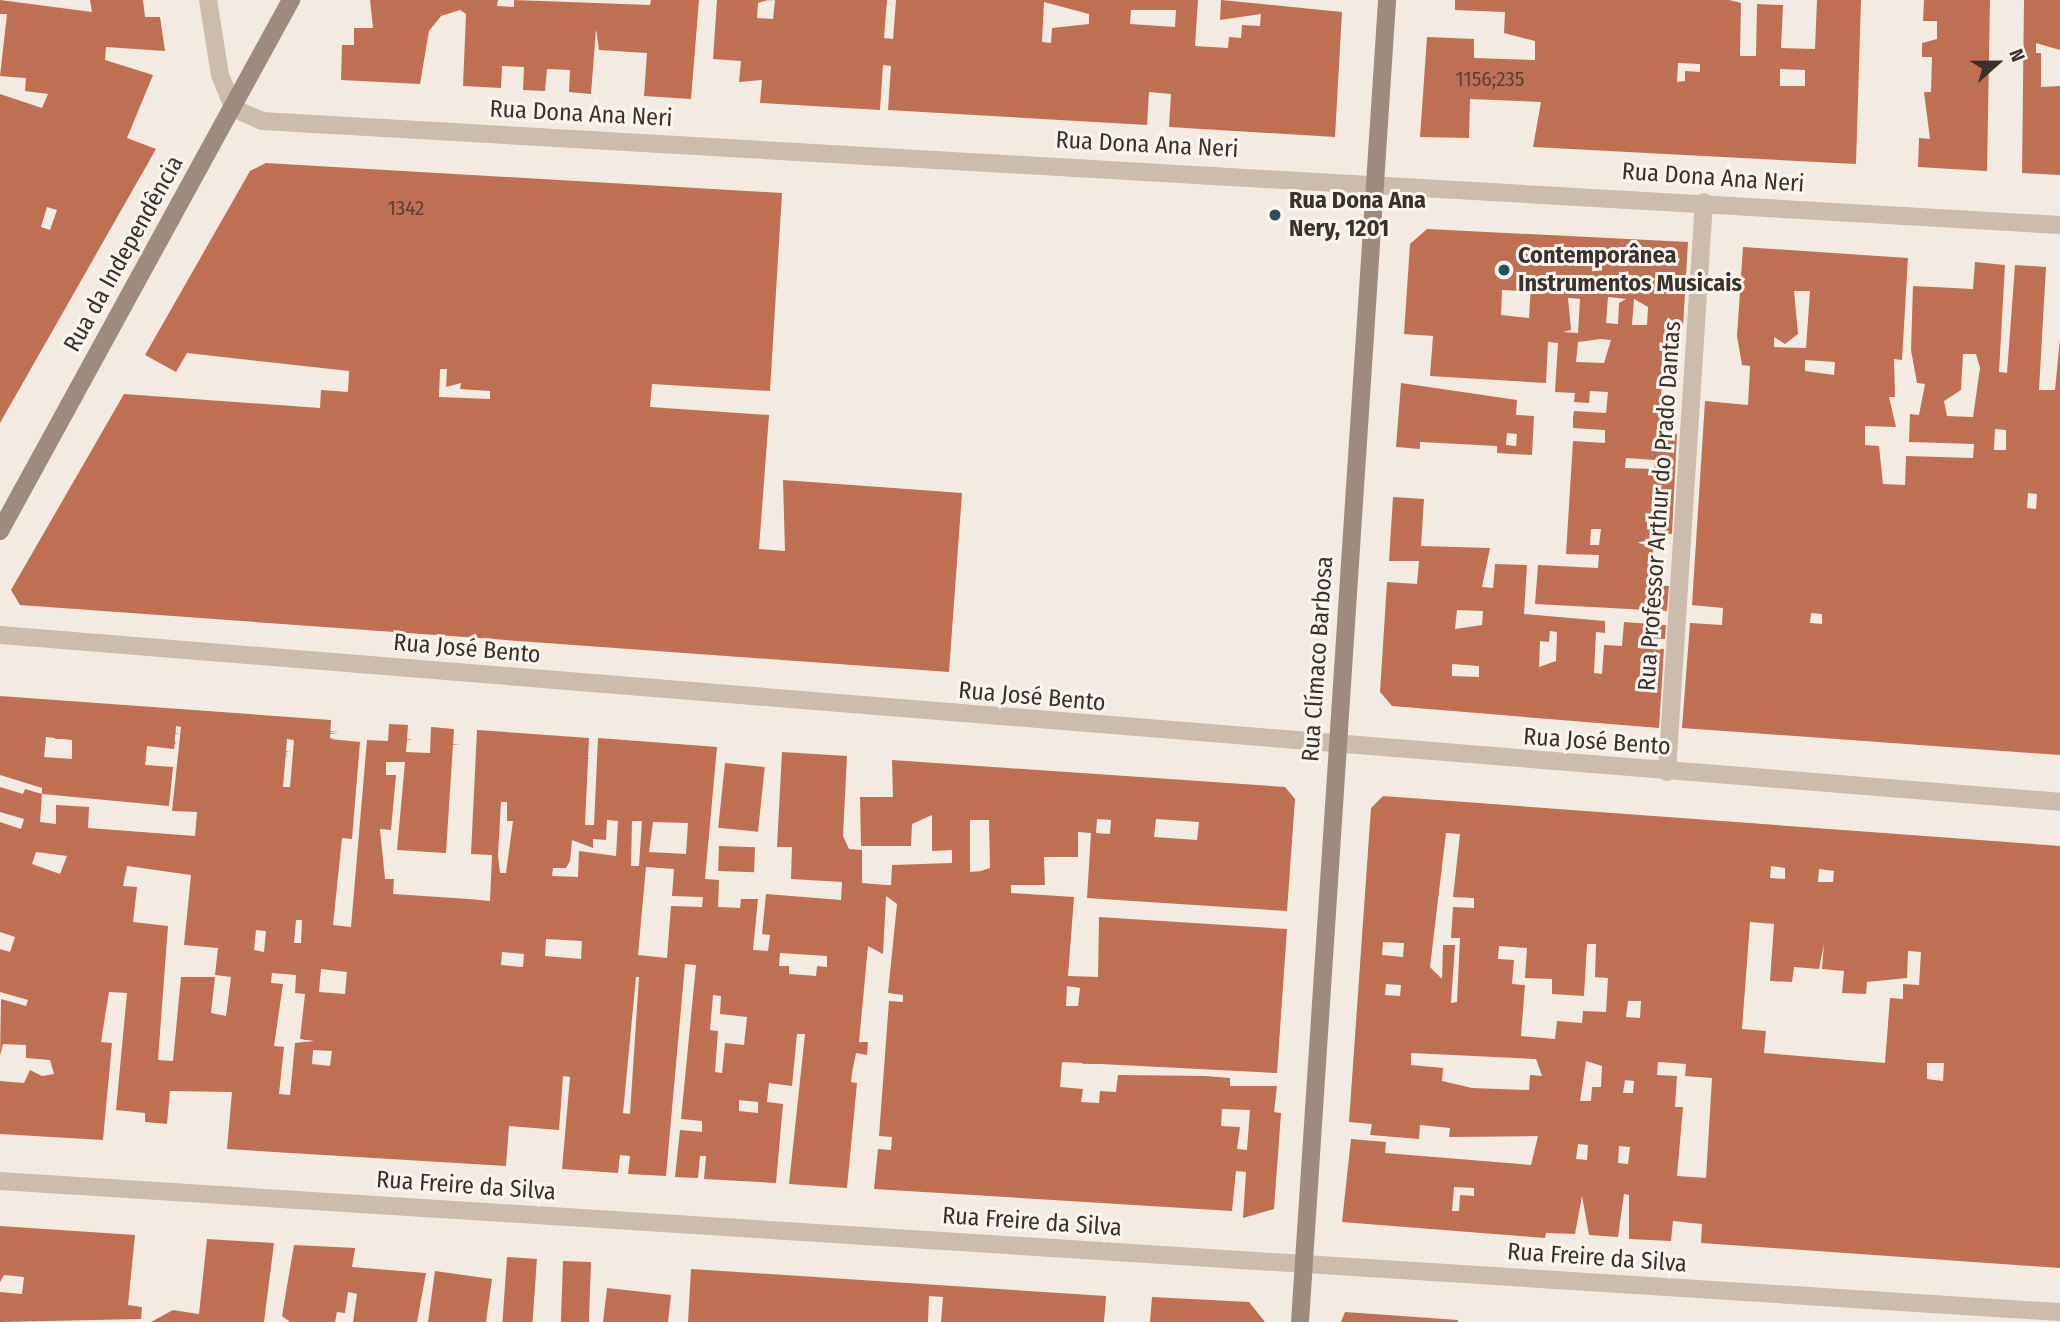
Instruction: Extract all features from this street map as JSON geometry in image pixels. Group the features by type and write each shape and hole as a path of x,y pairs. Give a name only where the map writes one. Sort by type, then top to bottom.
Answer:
{"main road":[{"name":"Rua da Independência","path":"0,531 291,0"},
{"name":"Rua Clímaco Barbosa","path":"1300,1322 1387,0"}],"street":[{"path":"208,0 220,75 233,108"},
{"name":"Rua Dona Ana Neri","path":"233,108 286,123 1376,182 2060,225"},
{"name":"Rua Professor Arthur do Prado Dantas","path":"1667,772 1704,202"},
{"name":"Rua José Bento","path":"0,635 1336,747 2060,802"},
{"name":"Rua Freire da Silva","path":"0,1181 2060,1312"}],"building":[{"path":"0,0 92,12 90,0 143,0 145,17 160,17 165,51 106,47 105,60 153,75 127,138 156,149 0,423 0,94 42,108 48,94 25,91 26,78 0,76 7,14 0,14","holes":["47,207 57,210 50,230 41,227"]},
{"path":"370,0 498,0 497,6 514,7 514,0 650,5 651,0 699,0 691,99 644,96 647,53 599,50 596,29 591,94 569,92 570,70 547,69 545,91 523,90 524,67 502,66 501,88 463,86 466,14 460,10 441,16 429,31 420,84 341,80 342,45 354,45 354,28 373,28"},
{"path":"717,0 767,0 758,3 757,18 773,19 775,0 887,0 884,38 893,39 896,0 1198,0 1195,46 1228,48 1229,37 1241,38 1242,25 1260,26 1261,14 1220,20 1221,0 1342,12 1335,137 1169,127 1171,94 1149,92 1147,125 888,110 891,66 883,65 880,110 760,103 762,80 739,82 741,61 713,59","holes":["1044,2 1089,14 1089,24 1052,28 1051,43 1042,42","1131,10 1176,10 1175,27 1130,24"]},
{"path":"1455,0 1729,0 1741,3 1740,56 1756,56 1757,4 1783,5 1781,48 1815,49 1817,0 1861,0 1856,164 1533,147 1541,102 1470,99 1469,138 1420,137 1427,37 1474,39 1474,58 1535,60 1535,41 1504,33 1505,12 1455,10","holes":["1678,63 1700,64 1700,72 1685,71 1685,81 1677,82","1780,69 1805,70 1805,86 1780,86"]},
{"path":"1924,0 1990,0 1987,171 1918,167 1919,138 1930,139 1924,92 1931,92 1932,57 1922,57 1922,43 1937,39 1937,21 1923,21"},
{"path":"2024,0 2060,0 2060,50 2036,43 2036,53 2041,53 2041,87 2060,86 2060,175 2022,173"},
{"path":"266,163 782,193 770,391 652,384 650,407 769,415 759,549 785,551 783,480 962,493 949,672 20,605 11,590 124,394 320,408 321,390 348,392 349,371 187,353 176,372 145,355 250,171","holes":["440,369 447,369 446,387 461,383 460,389 490,391 490,399 439,397"]},
{"path":"1427,229 1688,242 1683,327 1665,326 1659,433 1677,434 1672,534 1654,533 1651,585 1669,586 1667,611 1535,604 1538,565 1598,568 1599,555 1566,554 1573,441 1605,443 1605,430 1573,428 1573,418 1574,411 1606,413 1608,392 1590,391 1589,403 1574,402 1575,393 1555,392 1558,343 1548,342 1546,383 1430,376 1433,336 1404,334 1410,244","holes":["1521,284 1531,284 1529,318 1501,315 1502,290 1521,291","1608,297 1626,299 1619,303 1618,324 1606,323","1568,298 1580,299 1578,333 1563,332 1571,330","1634,299 1648,307 1647,325 1632,325","1611,340 1604,363 1576,362 1578,342","1626,458 1655,460 1654,469 1625,468","1591,529 1601,529 1599,545 1590,545"]},
{"path":"1743,247 1908,258 1902,360 1894,359 1895,397 1889,397 1896,427 1865,426 1865,445 1879,446 1883,484 1905,485 1906,456 1973,458 1974,444 1909,442 1910,414 1919,415 1925,384 1917,383 1911,350 1913,286 1973,289 1975,262 2005,265 1999,372 2007,373 2015,265 2046,267 2039,390 2055,390 2060,339 2060,755 1682,728 1690,623 1722,625 1723,608 1692,605 1705,401 1748,405 1750,366 1742,365 1737,336","holes":["1794,291 1810,291 1806,348 1774,347 1774,337 1785,344 1798,334","1963,354 1976,354 1980,368 1973,417 1947,416 1944,401 1961,390","1805,360 1835,362 1834,375 1805,371","1995,429 2006,430 2006,450 1994,450","2028,493 2037,494 2036,509 2027,508","1811,613 1822,614 1822,624 1810,623"]},
{"path":"1401,383 1517,400 1516,415 1534,416 1532,455 1497,453 1497,446 1420,442 1420,449 1396,447","holes":["1507,433 1517,434 1516,446 1506,445"]},
{"path":"1393,497 1424,499 1421,546 1490,548 1482,587 1493,588 1495,564 1527,565 1524,614 1605,621 1605,633 1596,632 1594,673 1602,674 1604,645 1622,646 1624,622 1666,625 1665,639 1648,638 1647,648 1664,649 1659,728 1392,706 1380,692 1387,582 1417,584 1419,561 1389,561","holes":["1457,610 1483,611 1482,625 1455,629","1550,631 1557,632 1556,661 1539,667 1540,641 1549,642","1452,664 1479,666 1479,677 1452,676"]},
{"path":"0,696 331,720 330,739 360,742 352,839 342,838 333,925 351,927 367,740 388,741 389,724 408,725 406,752 430,753 431,727 454,729 446,853 397,850 405,762 386,762 386,775 396,775 391,830 380,829 385,879 394,879 393,894 490,901 492,855 471,854 477,730 589,738 585,825 594,825 598,738 717,747 705,879 719,880 718,907 740,908 741,899 758,899 753,950 768,951 770,935 762,934 766,894 841,900 842,882 791,879 792,847 777,847 782,752 847,756 843,836 849,849 862,850 862,883 886,885 891,885 892,865 952,863 952,850 932,851 932,815 912,824 911,846 861,846 860,797 893,797 892,760 1285,787 1295,799 1287,911 1087,898 1091,833 1078,832 1078,857 1044,857 1045,885 1011,885 1011,893 1074,897 1068,976 1098,977 1099,917 1287,929 1277,1073 1062,1062 1060,1087 1083,1089 1081,1102 1099,1103 1100,1091 1116,1092 1118,1075 1205,1076 1230,1078 1230,1086 1277,1086 1274,1112 1281,1113 1274,1209 1243,1218 1246,1172 1236,1171 1232,1211 874,1189 878,1149 891,1150 892,1137 879,1136 889,1001 903,1002 903,995 888,993 897,904 886,896 883,954 868,946 859,1042 868,1042 867,1055 856,1053 852,1073 851,1082 857,1083 847,1188 789,1184 805,1034 797,1034 792,1086 769,1083 767,1102 783,1104 776,1183 704,1179 706,1156 700,1156 698,1178 675,1177 680,1130 702,1132 702,1121 681,1119 696,965 685,964 666,1176 628,1174 630,1156 620,1155 618,1173 562,1169 570,1077 563,1076 559,1130 509,1126 506,1166 227,1149 232,1092 170,1091 167,1124 145,1122 145,1113 116,1110 127,993 109,992 101,1042 112,1043 103,1140 0,1134 0,1081 24,1083 30,1070 42,1076 54,1074 50,1060 26,1058 26,1045 3,1044 0,1056 1,999 26,1006 28,1000 0,992 0,949 10,952 15,937 0,932 0,822 21,829 24,819 0,812 0,787 23,794 25,789 42,794 42,788 0,775","holes":["176,726 181,727 172,811 197,812 195,836 88,828 89,807 56,805 56,824 40,822 42,794 169,806 173,767 145,765 147,746 174,749","46,737 72,740 72,759 44,757","287,739 294,740 290,787 283,787","501,802 507,802 507,821 513,821 506,873 500,873 498,855","1097,819 1111,820 1110,834 1096,833","1156,819 1199,822 1197,840 1154,837","607,820 618,821 616,856 579,851 578,877 552,876 553,868 566,868 570,861 572,840 593,848 593,839 606,840","970,820 989,820 990,868 970,872","632,821 642,821 639,866 631,866","653,822 688,823 686,854 649,852","36,852 67,856 60,874 32,864","127,866 191,875 184,945 218,948 215,975 231,977 226,1016 211,1013 215,977 181,977 173,1061 158,1060 168,926 133,922 137,887 123,886","646,867 674,869 672,896 703,897 702,907 671,906 667,958 638,955","296,920 302,920 301,943 294,943","256,930 266,931 264,952 254,950","546,939 582,941 581,959 545,956","502,952 524,954 523,967 501,965","780,953 827,956 827,967 817,966 816,976 789,974 789,966 779,966","321,969 347,972 345,994 319,992","272,973 296,975 295,993 305,994 300,1039 314,1041 295,1043 290,1095 279,1094 284,1047 274,1046 283,984 271,983","636,977 639,977 630,1114 623,1113","1067,986 1080,988 1078,1006 1066,1006","713,995 721,996 720,1014 747,1017 744,1045 725,1043 722,1073 715,1072 718,1031 710,1030","313,1050 332,1051 330,1066 312,1064","739,1100 758,1102 758,1113 739,1111","1222,1109 1250,1110 1247,1150 1237,1149 1240,1127 1221,1126"]},
{"path":"725,763 765,767 758,832 718,828"},
{"path":"1383,796 2060,846 2060,1268 1701,1243 1702,1224 1673,1221 1671,1241 1629,1239 1629,1195 1624,1194 1618,1237 1589,1235 1582,1196 1575,1234 1546,1233 1545,1238 1342,1222 1351,1139 1386,1142 1385,1153 1531,1165 1538,1136 1449,1137 1450,1128 1420,1125 1419,1139 1370,1135 1372,1124 1349,1122 1371,808","holes":["1446,833 1460,834 1453,897 1474,898 1474,908 1453,907 1451,938 1460,938 1457,1002 1451,1003 1455,945 1443,945 1442,979 1430,967","1771,866 1785,868 1785,879 1770,878","1819,869 1834,871 1833,882 1818,882","1750,922 1774,924 1770,981 1792,982 1794,967 1819,969 1824,944 1822,969 1844,971 1842,993 1866,994 1867,982 1907,978 1908,951 1921,952 1919,985 1903,984 1903,999 1890,998 1885,1063 1764,1053 1766,1031 1742,1029","1383,942 1404,943 1403,957 1382,955","1587,944 1596,944 1595,977 1608,978 1606,1012 1583,1011 1582,1023 1557,1021 1555,1039 1521,1036 1525,985 1512,984 1514,960 1498,959 1499,946 1527,948 1525,978 1552,979 1552,994 1584,996","1386,984 1401,985 1400,996 1385,995","1628,1001 1641,1001 1640,1018 1626,1017","1411,1053 1536,1059 1542,1076 1530,1075 1529,1090 1472,1088 1442,1081 1443,1068 1411,1065","1586,1061 1602,1066 1601,1087 1592,1087 1591,1101 1580,1101","1658,1062 1686,1064 1685,1076 1712,1078 1706,1178 1677,1176 1683,1107 1675,1107 1677,1076 1657,1075","1927,1063 1944,1063 1943,1081 1927,1079","1625,1080 1634,1081 1633,1093 1623,1093","1578,1144 1588,1145 1587,1160 1576,1159","1619,1146 1630,1147 1628,1164 1618,1163","1454,1187 1474,1188 1474,1196 1460,1195 1459,1211 1452,1211"]},
{"path":"719,846 755,847 754,872 718,871"},
{"path":"0,1226 135,1235 128,1305 142,1307 141,1319 0,1322 0,1292 22,1294 24,1277 4,1275 0,1282"},
{"path":"207,1239 274,1243 264,1322 151,1322 173,1310 199,1314"},
{"path":"294,1245 355,1248 352,1267 426,1273 417,1322 353,1322 357,1294 348,1292 345,1313 337,1312 335,1322 290,1322 282,1316"},
{"path":"507,1257 537,1259 533,1322 502,1322"},
{"path":"563,1261 591,1262 589,1322 561,1322"},
{"path":"691,1269 1106,1296 1104,1322 941,1322 943,1297 929,1296 928,1322 688,1322"},
{"path":"435,1271 492,1279 486,1322 428,1322"},
{"path":"607,1288 671,1295 668,1322 603,1322"},
{"path":"1152,1297 1249,1302 1265,1322 1150,1322"},
{"path":"1345,1312 1458,1320 1458,1322 1341,1322"}],"place":[{"name":"Rua Dona Ana Nery, 1201","path":"1275,215"},
{"name":"Contemporânea Instrumentos Musicais","path":"1504,270"}]}
